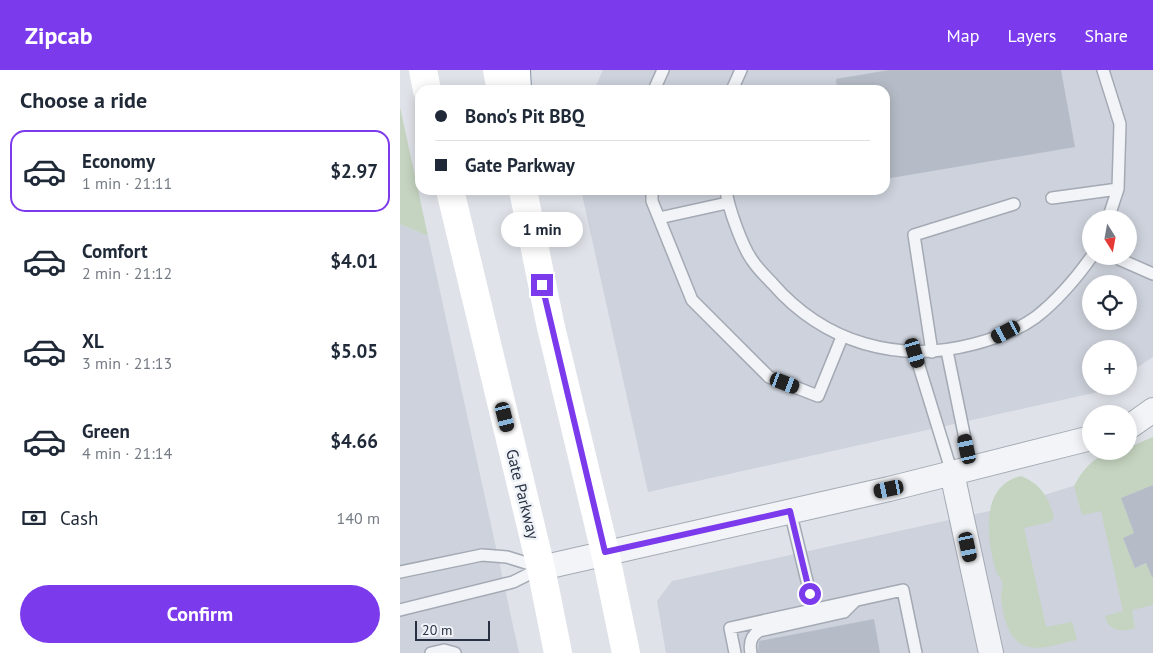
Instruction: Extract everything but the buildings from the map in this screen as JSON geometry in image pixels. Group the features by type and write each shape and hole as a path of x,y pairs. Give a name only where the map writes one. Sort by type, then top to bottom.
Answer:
{"main road":[{"path":"423,70 426,85"},
{"path":"497,70 501,85"},
{"path":"516,70 517,85"},
{"name":"Gate Parkway","path":"451,195 541,568 558,653"},
{"path":"524,195 550,323 605,552 626,653"}],"street":[{"path":"1137,421 1153,410"},
{"path":"541,568 961,471 1082,440"},
{"path":"961,471 991,653"}],"lane":[{"path":"656,85 663,70"},
{"path":"734,85 741,70"},
{"path":"1102,70 1120,124 1118,189 1111,210"},
{"path":"1052,198 1118,189"},
{"path":"652,195 652,201 692,300 769,377 818,396 842,337"},
{"path":"726,195 727,203 751,259 790,305 842,337 878,348 915,353 947,351 992,340 1034,318 1069,288 1086,265"},
{"path":"659,218 727,203"},
{"path":"932,352 914,235 1014,204"},
{"path":"1132,265 1153,274"},
{"path":"947,351 961,471"},
{"path":"915,353 961,471"},
{"path":"790,511 814,610"},
{"path":"400,572 482,555 507,556 541,568"},
{"path":"400,610 513,582 541,568"},
{"path":"735,653 730,628 903,590 916,653"},
{"path":"751,653 750,643 754,634 759,631 844,612 855,601"},
{"path":"431,653 444,650 455,653"}],"shaded area":[{"path":"603,70 1153,70 1153,357 1137,368 1137,340 1082,340 1082,395 1084,395 648,492 582,195 890,195 890,85 596,85"},
{"path":"400,224 428,236 519,653 400,653"},
{"path":"1153,458 1153,653 666,653 657,601 672,581 1003,508 1142,464"}],"green space":[{"path":"400,107 415,176 415,195 419,195 428,236 400,224"},
{"path":"1153,437 1153,485 1121,498 1134,533 1123,538 1135,568 1148,563 1153,576 1153,605 1132,610 1135,628 1116,630 1109,625 1105,616 1123,611 1101,511 1082,515 1074,486 1089,464 1096,460 1137,460 1137,444"},
{"path":"1021,476 1034,483 1043,492 1050,504 1054,518 1050,522 1024,528 1046,627 1072,622 1077,640 1049,646 1027,647 1016,640 1006,623 1001,596 1003,583 996,571 990,544 989,516 992,502 998,491 1007,482"}],"route":[{"path":"542,285 605,552 790,511 810,594"}]}
